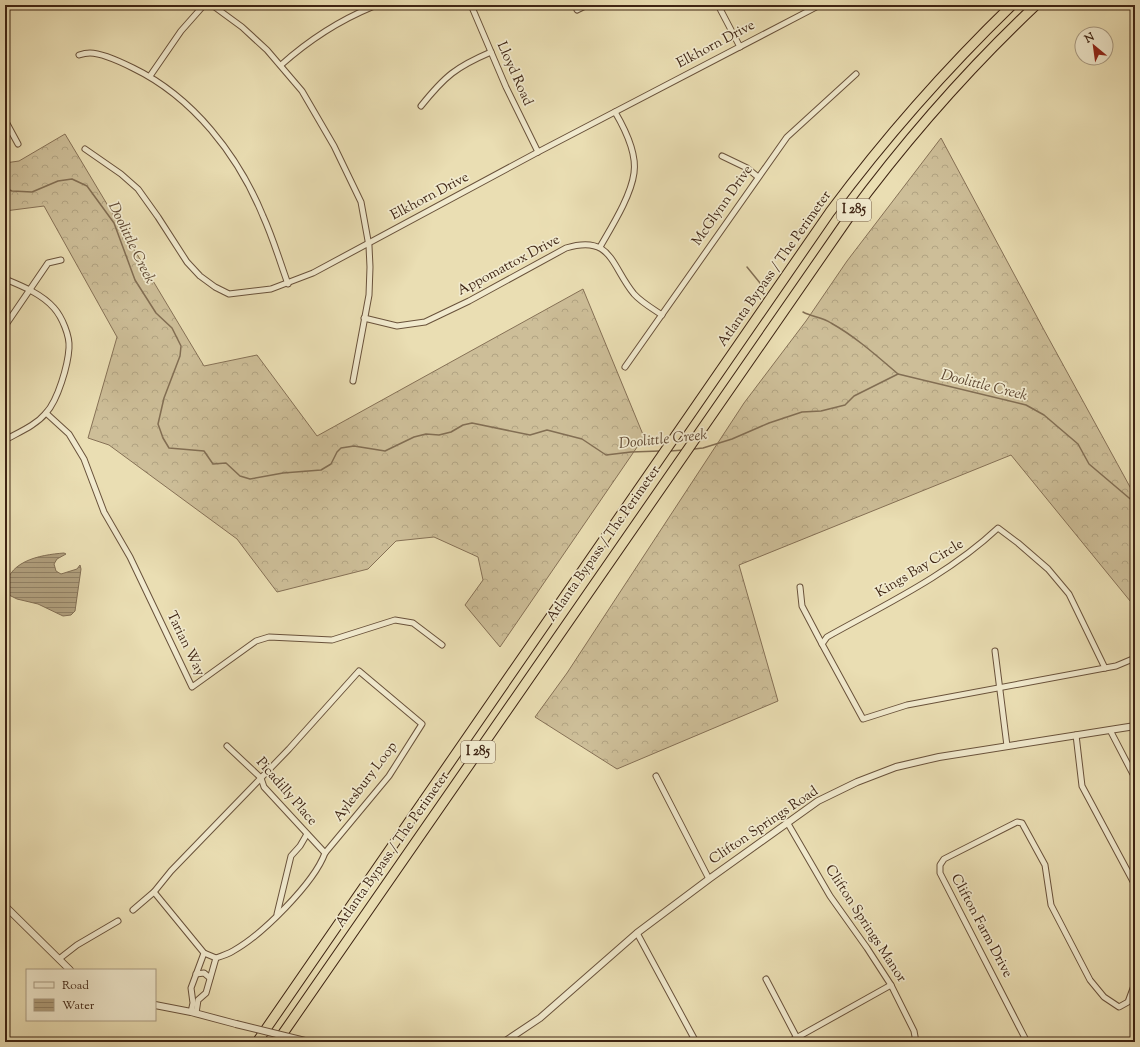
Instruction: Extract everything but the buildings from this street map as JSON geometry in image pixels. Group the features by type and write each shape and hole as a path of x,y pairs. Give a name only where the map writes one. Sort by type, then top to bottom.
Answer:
{"highway":[{"name":"Atlanta Bypass / The Perimeter","path":"257,1042 678,434 779,285 868,161 953,65 1012,5"},
{"name":"Atlanta Bypass / The Perimeter","path":"277,1042 697,434 849,217 895,156 977,63 1036,5"}],"street":[{"path":"150,76 181,31 204,5"},
{"path":"212,5 242,28 281,65 302,92 321,121 350,176 361,202 369,244 369,295 353,381"},
{"name":"Lloyd Road","path":"471,5 491,52 538,152"},
{"path":"577,10 587,5"},
{"path":"718,5 740,47"},
{"name":"Elkhorn Drive","path":"85,149 121,174 138,189 151,206 187,262 200,276 215,287 229,294 254,293 288,284 313,273 538,152 820,5"},
{"path":"281,65 296,52 336,24 372,7"},
{"path":"421,106 436,87 449,74 463,64 491,52"},
{"path":"78,55 90,53 122,63 150,76 174,93 202,119 217,137 242,174 263,215 288,284"},
{"name":"McGlynn Drive","path":"625,367 787,137 856,74"},
{"path":"615,112 623,126 633,157 634,174 627,194 600,247 607,253 636,296 662,315"},
{"path":"5,120 18,144"},
{"path":"722,156 742,165 758,177"},
{"name":"Appomattox Drive","path":"364,318 397,326 425,322 566,248 579,244 600,247"},
{"path":"5,326 48,263 61,260"},
{"path":"5,279 29,290 56,310 66,332 69,347 61,382 56,396 46,413 32,426 5,440"},
{"name":"Tarian Way","path":"46,413 69,434 84,459 104,512 130,557 192,687 256,641 270,638 332,640 395,620 414,624 442,646"},
{"name":"Kings Bay Circle","path":"822,644 826,637 939,575 976,549 998,528 1048,569 1069,594 1104,668"},
{"path":"800,587 802,606 864,718 907,705 1116,666 1135,658"},
{"path":"995,652 1007,746"},
{"name":"Aylesbury Loop","path":"133,910 154,892 359,671 422,724 389,776 325,853 322,861 297,894 276,916 243,944 216,958"},
{"name":"Clifton Springs Road","path":"504,1042 540,1018 638,933 709,879 818,801 857,782 896,767 939,757 1135,726"},
{"path":"1110,730 1135,778"},
{"path":"1076,735 1082,786 1135,885"},
{"name":"Picadilly Place","path":"227,746 261,778 264,787 325,853"},
{"path":"656,776 709,879"},
{"name":"Clifton Springs Manor","path":"787,822 830,896 891,985 912,1025 916,1042"},
{"name":"Clifton Farm Drive","path":"1027,1042 940,873 940,865 944,859 1017,822 1022,823 1045,865 1051,905 1090,980 1104,997 1118,1007 1128,1002 1135,983"},
{"path":"276,916 291,856 300,846 307,834"},
{"path":"154,892 204,953 216,958 206,993 198,1000 193,1012"},
{"path":"5,906 69,969"},
{"path":"59,958 77,945 118,921"},
{"path":"638,933 696,1042"},
{"path":"193,1012 191,988 204,953"},
{"path":"196,974 204,973 210,978"},
{"path":"766,979 797,1038"},
{"path":"789,1042 891,985"},
{"path":"156,1005 193,1012 309,1042"}],"green space":[{"path":"65,134 204,366 257,355 317,436 583,289 644,437 500,647 465,605 483,580 478,557 434,537 396,541 368,569 277,592 237,539 109,445 88,438 117,337 44,206 5,211 5,163 19,161"},
{"path":"941,138 1135,496 1135,607 1011,455 739,565 778,701 617,769 535,717 567,673 744,403 806,321 847,261"}],"water":[{"path":"64,553 66,554 57,559 54,564 56,571 61,574 77,569 80,565 81,569 75,611 71,615 63,616 38,604 17,599 5,593 7,582 17,567 34,558"}],"waterway":[{"name":"Doolittle Creek","path":"5,188 12,191 32,192 58,181 72,179 87,186 114,223 135,280 156,313 172,328 181,346 180,356 164,398 158,424 163,438 169,448 204,451 213,464 226,463 240,476 250,479 283,473 321,470 331,464 337,452 341,448 354,446 385,451 414,437 426,434 439,435 451,432 463,425 472,423 530,435 547,430 582,439 606,455 660,451"},
{"path":"747,267 760,283"},
{"path":"803,312 824,319 840,328 866,347 898,374"},
{"name":"Doolittle Creek","path":"694,449 703,448 732,439 769,423 802,412 821,411 845,405 854,396 898,374 1026,405 1044,415 1078,444 1089,464 1135,503"},
{"name":"Doolittle Creek","path":"670,451 684,450"}]}
